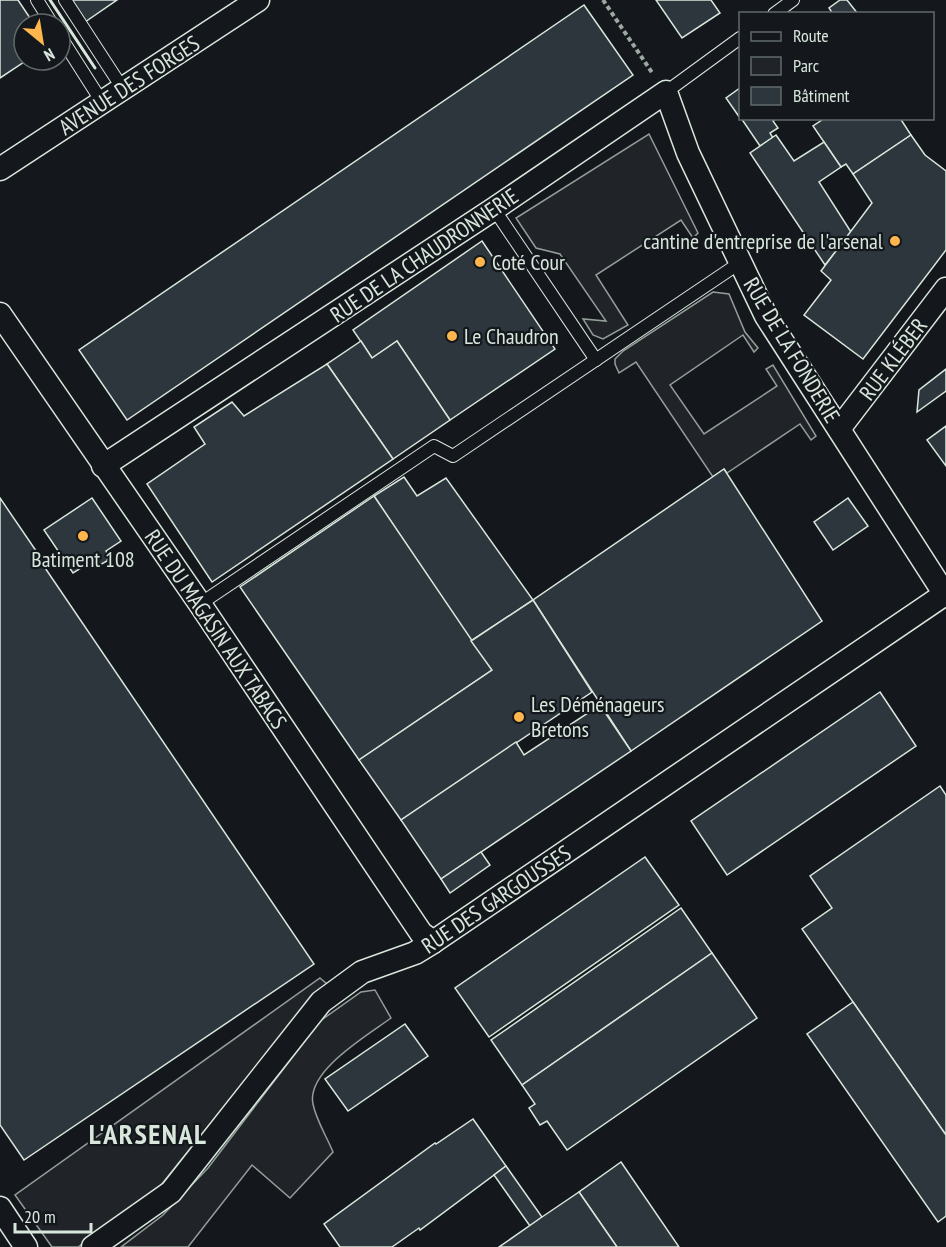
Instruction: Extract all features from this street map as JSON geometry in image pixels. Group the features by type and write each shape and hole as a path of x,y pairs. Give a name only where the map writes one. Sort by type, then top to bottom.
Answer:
{"street":[{"name":"AVENUE DES FORGES","path":"0,170 258,0"},
{"name":"RUE DE LA CHAUDRONNERIE","path":"104,466 494,209 666,92"},
{"name":"RUE DE LA FONDERIE","path":"666,92 688,153 766,316 945,595"},
{"name":"RUE KLÉBER","path":"839,429 946,289"},
{"name":"RUE DU MAGASIN AUX TABACS","path":"0,314 200,604 421,933 433,942"},
{"name":"RUE DES GARGOUSSES","path":"93,1247 171,1192 321,1002 362,972 415,953 433,942 945,595"},
{"path":"0,1208 26,1247"}],"lane":[{"path":"65,0 123,89"},
{"path":"777,12 793,0"},
{"name":"RUE DE LA CHAUDRONNERIE","path":"666,92 739,39"},
{"path":"72,55 102,102"},
{"path":"494,209 596,360"},
{"path":"200,604 434,446 453,456 741,262"}],"path":[{"path":"603,0 666,92"}],"green space":[{"path":"649,134 698,233 693,238 681,220 596,275 628,325 603,339 593,335 583,319 606,321 560,254 536,248 516,218"},
{"path":"713,292 729,294 745,332 758,348 754,352 743,335 670,385 704,434 777,386 766,369 773,365 816,436 811,440 800,424 727,473 724,469 713,477 636,362 619,373 615,359 623,351"},
{"path":"320,978 327,984 307,1003 157,1190 78,1247 52,1247 15,1195"},
{"path":"375,990 391,1018 341,1055 319,1079 313,1092 314,1110 333,1152 290,1198 252,1165 188,1247 121,1247 163,1215 208,1168 320,1021 361,992"}],"building":[{"path":"0,0 18,0 26,12 12,12 12,70 0,78"},
{"path":"71,0 117,0 85,22"},
{"path":"656,0 711,0 720,13 682,38"},
{"path":"840,0 847,0 856,12 832,12 829,8"},
{"path":"584,5 633,75 127,420 79,350"},
{"path":"739,89 739,117 726,98"},
{"path":"742,120 774,120 778,128 770,133 773,138 760,146"},
{"path":"822,120 901,120 911,135 853,174 846,164 841,167 813,126"},
{"path":"776,135 794,161 824,142 841,167 819,182 851,232 825,265 750,153"},
{"name":"cantine d'entreprise de l'arsenal","path":"911,135 925,155 946,171 946,250 863,359 804,315 831,280 821,271 872,203 853,174"},
{"name":"Le Chaudron","path":"482,241 555,349 450,420 397,341 372,358 353,330"},
{"path":"361,341 372,358 397,341 450,420 393,459 327,364"},
{"path":"327,364 393,459 212,582 147,484 205,444 194,427 232,402 244,416"},
{"path":"946,369 946,391 917,412 919,390"},
{"path":"946,426 946,466 927,440"},
{"path":"724,469 822,621 631,751 533,600"},
{"path":"404,477 417,496 446,478 533,600 471,641 374,496"},
{"path":"374,496 492,670 359,760 240,587"},
{"path":"0,498 314,964 24,1160 0,1125"},
{"name":"Batiment 108","path":"92,498 121,541 106,551 107,561 96,567 92,567 89,563 73,573 44,530"},
{"path":"848,498 868,526 833,550 814,522"},
{"path":"533,600 592,692 401,820 359,760 492,670 471,641"},
{"path":"880,692 916,746 727,875 691,821"},
{"path":"600,705 631,751 441,879 401,820 516,742 524,755"},
{"path":"940,786 946,795 946,1135 802,929 832,908 810,876"},
{"path":"481,852 490,865 450,893 441,879"},
{"path":"645,857 679,905 489,1037 455,988"},
{"path":"681,908 712,953 522,1085 491,1040"},
{"path":"712,953 757,1018 567,1150 547,1121 540,1125 529,1108 535,1104 522,1085"},
{"path":"853,1002 946,1135 946,1216 938,1222 807,1034"},
{"path":"405,1024 428,1056 348,1111 325,1079"},
{"path":"473,1119 506,1166 420,1230 419,1228 392,1247 340,1247 324,1224 435,1143"},
{"path":"621,1162 679,1247 617,1247 579,1192"},
{"path":"506,1166 542,1217 530,1226 494,1175"},
{"path":"579,1192 617,1247 499,1247 542,1217"}],"wall":[{"path":"50,0 95,68"}],"place":[{"name":"cantine d'entreprise de l'arsenal","path":"895,241"},
{"name":"Coté Cour","path":"480,262"},
{"name":"Le Chaudron","path":"452,336"},
{"name":"Batiment 108","path":"83,536"},
{"name":"Les Déménageurs Bretons","path":"519,717"}],"district":[{"name":"L'ARSENAL","path":"148,1134"}]}
